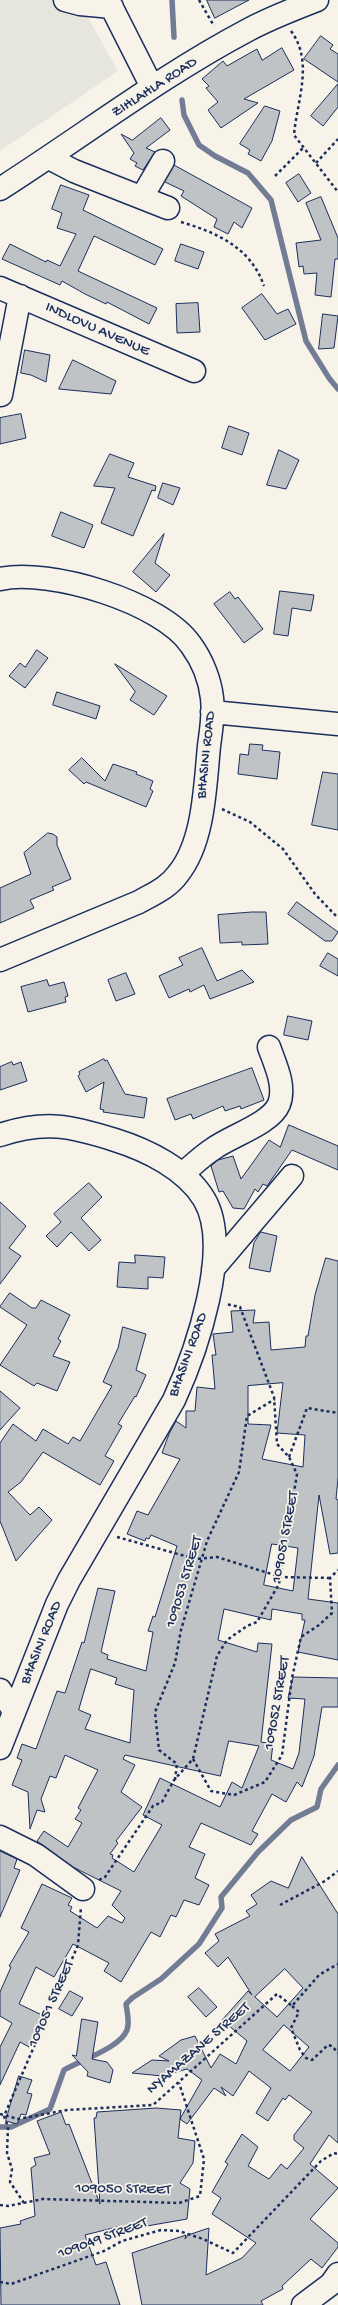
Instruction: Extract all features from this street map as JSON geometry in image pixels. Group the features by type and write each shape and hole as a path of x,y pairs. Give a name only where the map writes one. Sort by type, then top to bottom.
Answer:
{"street":[{"path":"65,0 80,4 110,4 152,87"},
{"name":"ZIHLAHLA ROAD","path":"0,189 49,158 152,87 225,44 276,17 317,0"},
{"path":"49,158 74,171 142,197 174,215"},
{"path":"142,197 163,161"},
{"name":"INDLOVU AVENUE","path":"0,288 194,371"},
{"path":"1,395 20,296"},
{"name":"BHASINI ROAD","path":"0,579 24,576 50,578 101,592 155,614 172,625 191,644 210,685 212,712 204,801 195,844 185,865 170,884 139,902 0,960"},
{"path":"212,712 338,724"},
{"path":"182,1174 212,1149 260,1122 275,1111 279,1104 281,1093 279,1077 269,1047"},
{"name":"BHASINI ROAD","path":"0,1135 43,1125 79,1129 128,1144 160,1159 182,1174 204,1198 214,1226 213,1269 208,1299 186,1374 174,1400 57,1604 0,1748"},
{"path":"213,1269 292,1176"},
{"path":"0,1690 14,1712"},
{"path":"0,1837 36,1855 83,1889"},
{"path":"304,2305 336,2284"}],"path":[{"path":"199,0 225,44"},
{"path":"276,17 293,34 301,50 304,70 294,135 338,192"},
{"path":"316,163 338,139"},
{"path":"275,176 303,148"},
{"path":"174,215 246,253 259,271 264,286"},
{"path":"204,801 250,822 283,849 315,894 338,918"},
{"name":"109051 STREET","path":"193,1759 220,1651 227,1640 247,1626 257,1622 279,1584 297,1474 289,1457 277,1444 275,1399 240,1307 208,1299"},
{"name":"109053 STREET","path":"174,1780 177,1764 159,1750 155,1712 175,1663 181,1630 207,1541 239,1472 247,1416 275,1399"},
{"path":"289,1457 307,1408 338,1413"},
{"path":"98,1531 196,1559 217,1557 280,1577 330,1578 338,1570"},
{"name":"109052 STREET","path":"193,1759 211,1791 234,1795 265,1782 282,1755 292,1678 301,1637 319,1625 332,1613 330,1578"},
{"path":"83,1889 105,1877 153,1806 162,1802 174,1780 193,1759"},
{"path":"280,1905 325,1881 338,1871"},
{"name":"109051 STREET","path":"4,2116 78,1945 83,1889"},
{"path":"338,1964 319,1975 292,2006 299,2012 291,2028 292,2033 306,2058 312,2060 328,2045 332,2046 338,2053"},
{"name":"NYAMAZANE STREET","path":"0,2114 18,2119 67,2110 153,2104 180,2083 277,1994 292,2006"},
{"name":"109050 STREET","path":"0,2205 8,2206 43,2199 179,2203 200,2196 204,2159 180,2083"},
{"path":"4,2116 8,2126 7,2152 12,2169 10,2182 24,2203"},
{"name":"109049 STREET","path":"0,2282 11,2284 104,2251 122,2241 161,2230 179,2232 203,2239 233,2253 322,2161 334,2153 338,2154"}],"shaded area":[{"path":"0,0 78,0 118,71 0,151"}],"building":[{"path":"207,0 249,0 215,18"},
{"path":"321,36 333,45 330,49 338,54 338,82 304,59"},
{"path":"282,48 294,70 244,99 258,103 221,128 208,110 218,102 206,88 209,86 202,79 223,61 227,66 257,49 262,60"},
{"path":"338,84 338,107 323,126 311,116"},
{"path":"265,106 280,111 272,141 261,161 248,154 250,150 240,144"},
{"path":"161,118 170,130 146,148 155,152 143,170 135,166 137,163 130,159 134,153 121,134 132,140"},
{"path":"174,165 252,208 242,228 234,222 228,234 214,227 217,219 181,196 184,191 165,182"},
{"path":"299,174 311,193 298,202 286,183"},
{"path":"61,185 89,195 83,210 163,249 155,265 94,236 78,271 157,308 149,324 107,302 106,304 85,294 62,281 60,285 2,259 10,244 46,262 47,260 60,266 76,234 57,228 62,213 52,209"},
{"path":"321,197 338,238 338,259 335,259 331,297 315,295 317,273 304,274 303,266 299,267 296,243 321,240 306,203"},
{"path":"181,244 204,252 198,269 175,261"},
{"path":"262,294 277,314 288,309 296,324 265,340 242,308"},
{"path":"198,303 200,332 177,333 176,304"},
{"path":"323,314 338,316 334,348 319,349"},
{"path":"25,350 50,355 46,382 31,375 21,373"},
{"path":"73,360 116,381 111,394 59,389"},
{"path":"21,414 26,438 0,444 0,418"},
{"path":"229,426 249,433 242,455 222,448"},
{"path":"279,450 299,460 286,489 267,485"},
{"path":"110,454 134,463 128,477 156,486 155,491 152,490 133,536 101,523 115,488 94,486"},
{"path":"163,483 180,488 173,505 158,498"},
{"path":"61,512 93,525 84,548 52,536"},
{"path":"164,534 155,563 170,575 156,592 133,572"},
{"path":"280,591 314,595 311,611 292,608 288,636 274,634"},
{"path":"230,592 235,599 238,597 263,629 244,643 214,604"},
{"path":"37,650 48,658 25,688 9,676 20,663 25,667"},
{"path":"115,664 167,696 154,715 130,700 135,692"},
{"path":"57,692 100,706 96,719 53,705"},
{"path":"250,744 263,745 262,750 280,752 277,779 238,774 240,754 248,755"},
{"path":"82,758 105,781 113,764 137,772 136,774 153,781 150,789 153,791 146,807 86,782 84,784 69,770"},
{"path":"323,772 338,774 338,830 312,825"},
{"path":"48,833 57,837 57,845 71,879 52,887 54,890 30,900 34,908 0,923 0,888 31,874 24,853"},
{"path":"297,902 338,932 332,941 325,941 288,914"},
{"path":"266,912 268,944 242,945 242,942 220,943 218,915"},
{"path":"202,948 217,981 242,970 254,982 210,999 204,985 190,992 189,989 169,998 159,976 183,965 179,958"},
{"path":"328,953 338,959 338,976 320,966"},
{"path":"126,973 135,994 116,1001 108,980"},
{"path":"47,980 49,986 64,982 68,996 65,997 66,1002 28,1012 21,987"},
{"path":"288,1016 312,1021 308,1040 284,1035"},
{"path":"104,1059 105,1061 107,1060 125,1094 147,1098 144,1118 103,1112 104,1110 100,1109 104,1082 86,1092 78,1076 80,1074 79,1072"},
{"path":"12,1062 13,1065 21,1062 27,1081 0,1090 0,1067"},
{"path":"252,1068 264,1100 241,1109 240,1106 225,1111 223,1106 193,1119 191,1114 175,1120 167,1099"},
{"path":"289,1125 338,1146 338,1170 292,1150 267,1186 263,1184 258,1192 255,1189 244,1209 233,1208 223,1191 219,1192 211,1166 218,1160 233,1156 241,1179 269,1140 280,1147"},
{"path":"89,1183 102,1197 81,1218 101,1240 89,1251 71,1232 57,1247 46,1236 61,1222 54,1214"},
{"path":"0,1202 26,1226 9,1248 21,1256 0,1284"},
{"path":"261,1232 277,1236 270,1272 249,1268 254,1243"},
{"path":"135,1255 165,1257 163,1278 148,1277 148,1289 117,1287 119,1262 135,1263"},
{"path":"326,1258 338,1261 338,1478 336,1499 338,1500 338,1553 330,1554 319,1495 308,1599 338,1603 338,1660 298,1652 305,1620 302,1620 302,1614 272,1609 271,1620 224,1609 218,1640 257,1652 258,1643 272,1644 261,1742 273,1744 271,1760 293,1769 299,1753 305,1699 288,1698 293,1677 338,1678 338,1707 322,1707 314,1756 302,1787 297,1782 286,1802 272,1794 252,1831 258,1834 251,1845 201,1823 189,1847 205,1854 195,1878 209,1885 199,1905 184,1900 176,1917 171,1915 160,1937 151,1932 121,1982 104,1971 109,1963 73,1944 54,1977 36,1967 19,2004 44,2016 29,2047 20,2042 0,2085 0,2047 12,2023 0,2016 0,1992 11,1967 9,1966 29,1932 21,1928 42,1884 72,1898 68,1905 72,1907 70,1911 97,1928 108,1916 122,1923 125,1918 112,1905 121,1891 73,1867 37,1841 44,1831 68,1847 82,1823 75,1819 81,1810 78,1808 98,1770 65,1755 56,1778 50,1776 41,1799 45,1812 37,1810 30,1829 28,1792 12,1785 22,1760 17,1758 22,1744 36,1749 57,1691 65,1693 82,1642 84,1643 98,1588 115,1591 101,1652 108,1655 107,1659 146,1671 153,1632 148,1631 153,1616 155,1617 177,1546 151,1535 149,1539 146,1538 145,1541 127,1534 137,1511 148,1515 180,1459 162,1453 169,1434 176,1421 186,1428 186,1411 195,1411 197,1387 215,1389 212,1355 216,1355 213,1334 233,1332 231,1311 255,1310 253,1323 269,1322 271,1350 305,1347 315,1295","holes":["283,1383 277,1433 305,1435 303,1467 262,1459 271,1425 248,1424 248,1386","272,1544 298,1548 293,1591 264,1585","91,1669 117,1678 115,1684 134,1690 130,1743 85,1729 91,1715 79,1710","229,1741 259,1746 242,1788 232,1782 220,1807 160,1778 143,1815 162,1825 134,1872 112,1858 113,1855 110,1854 118,1843 116,1841 142,1807 121,1792 135,1765 123,1759 125,1755 220,1776"]},
{"path":"10,1293 32,1308 36,1308 41,1300 70,1315 58,1339 61,1341 53,1356 70,1362 57,1391 37,1383 34,1386 0,1365 27,1325 0,1307"},
{"path":"123,1327 146,1334 136,1370 146,1375 136,1397 135,1396 118,1424 122,1426 105,1456 114,1461 100,1485 43,1452 21,1482 8,1492 30,1515 39,1507 52,1520 16,1561 0,1521 0,1443 13,1424 36,1441 43,1429 68,1444 73,1437 80,1441 112,1386 103,1382 118,1348"},
{"path":"0,1391 20,1408 0,1430"},
{"path":"0,1851 17,1859 14,1868 20,1870 0,1917"},
{"path":"302,1857 338,1914 338,2143 329,2135 310,2164 338,2188 310,2219 338,2243 338,2247 322,2268 311,2259 282,2286 283,2289 261,2301 263,2305 142,2305 132,2253 186,2235 185,2239 188,2235 209,2228 206,2275 242,2258 256,2243 212,2214 221,2198 212,2192 228,2164 225,2162 242,2134 258,2147 248,2166 269,2179 281,2164 287,2169 304,2148 294,2140 294,2135 312,2112 289,2095 285,2100 283,2098 268,2121 256,2113 271,2088 249,2071 233,2096 221,2087 226,2096 214,2088 187,2124 180,2119 202,2080 187,2069 162,2076 132,2073 152,2060 169,2061 159,2056 181,2040 195,2036 211,2068 220,2054 236,2064 247,2041 222,2020 248,1991 252,1995 228,1957 218,1967 205,1953 219,1941 215,1934 250,1916 246,1911 257,1904 251,1895 271,1881 288,1888","holes":["285,1969 303,1988 277,2017 255,1997","284,2025 309,2047 290,2071 263,2050"]},
{"path":"199,1988 217,2007 206,2017 188,1997"},
{"path":"70,1991 83,1998 72,2016 59,2009"},
{"path":"82,2019 98,2022 92,2059 107,2062 113,2070 110,2083 87,2076 88,2072 72,2055 76,2056"},
{"path":"19,2076 32,2080 27,2093 32,2094 26,2115 21,2114 17,2124 6,2121"},
{"path":"156,2108 181,2110 178,2138 195,2141 193,2163 180,2183 190,2189 187,2219 118,2231 117,2227 85,2235 96,2265 106,2262 120,2305 1,2305 0,2228 21,2224 20,2221 35,2216 31,2168 36,2165 34,2158 50,2154 37,2121 61,2112 66,2125 69,2124 100,2204 94,2118 96,2118 97,2112"}],"waterway":[{"path":"172,0 174,37"},
{"path":"182,100 184,115 199,145 215,156 248,173 271,200 306,341 329,378 338,389"},
{"path":"0,2127 11,2127 50,2109 64,2070 108,2048 123,2036 127,2030 128,2024 126,2004 132,1998 161,1979 199,1944 222,1908 221,1897 258,1852 291,1820 317,1807 321,1789 338,1765"}]}
